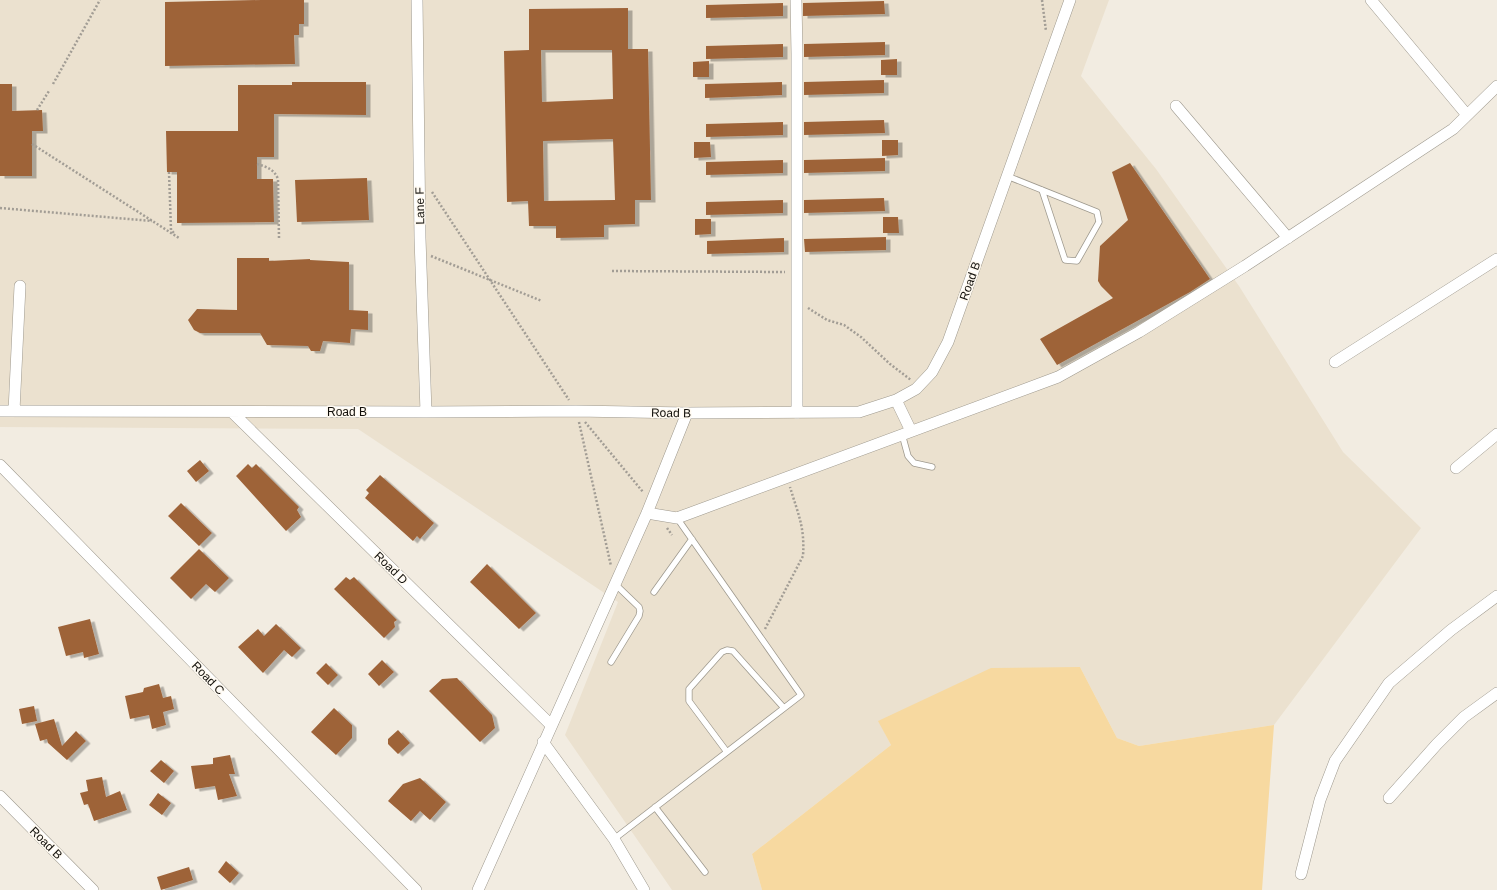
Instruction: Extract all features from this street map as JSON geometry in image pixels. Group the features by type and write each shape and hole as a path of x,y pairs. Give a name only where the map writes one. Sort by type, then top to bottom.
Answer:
{"street":[{"name":"Lane F","path":"417,0 419,173 426,412"},
{"path":"796,0 797,413"},
{"name":"Road B","path":"0,411 576,411 797,413 859,412 896,400 919,387 932,372 948,342 1070,0"},
{"path":"1371,0 1467,115"},
{"path":"647,513 677,518 1058,377 1139,332 1238,270 1453,129 1497,86"},
{"path":"1176,106 1288,238"},
{"path":"1335,362 1497,259"},
{"path":"14,411 20,286"},
{"path":"896,400 907,432"},
{"name":"Road D","path":"232,412 551,725"},
{"path":"478,890 543,742 647,513 686,413"},
{"path":"1456,468 1497,434"},
{"name":"Road C","path":"0,465 416,890"},
{"path":"1301,874 1320,800 1335,761 1389,683 1451,630 1497,596"},
{"path":"1389,798 1437,744 1464,717 1497,693"},
{"path":"543,742 614,839 644,890"},
{"name":"Road B","path":"0,796 93,890"}],"lane":[{"path":"1007,176 1042,190 1097,212 1099,222 1077,261 1065,260 1042,190"},
{"path":"907,432 908,456 914,463 932,466"},
{"path":"614,839 801,695 677,518"},
{"path":"654,592 692,539"},
{"path":"611,662 639,616 640,611 639,607 615,584"},
{"path":"727,752 689,701 689,689 722,652 727,650 733,651 784,708"},
{"path":"656,807 706,872"}],"path":[{"path":"53,84 100,0"},
{"path":"1042,0 1046,33"},
{"path":"37,110 49,91"},
{"path":"32,144 179,238 171,230 169,172"},
{"path":"257,164 270,168 276,173 278,179 279,238"},
{"path":"419,173 576,411 651,502"},
{"path":"0,208 153,221"},
{"path":"421,252 542,301"},
{"path":"612,271 797,272"},
{"path":"797,301 827,320 844,325 861,337 890,364 919,387"},
{"path":"576,411 615,584"},
{"path":"760,637 803,556 804,543 802,525 787,477"},
{"path":"659,515 672,536"}],"shaded area":[{"path":"0,0 1109,0 1081,76 1156,169 1239,286 1343,452 1421,528 1274,725 1139,746 1117,738 1080,667 879,721 891,745 752,854 762,890 672,890 565,735 618,602 358,429 0,427"},
{"path":"1080,667 1117,738 1139,746 1274,725 1262,890 762,890 752,854 891,745 878,721 991,668"}],"building":[{"path":"304,0 304,24 299,24 299,35 294,35 295,64 165,66 165,2"},
{"path":"884,1 885,14 803,16 803,3"},
{"path":"783,3 783,16 706,18 706,5"},
{"path":"628,8 628,49 648,49 651,200 635,200 635,224 604,225 604,237 556,238 556,226 529,226 528,201 507,202 504,51 529,50 529,9","holes":["541,50 612,50 613,99 542,102","613,139 615,200 544,201 543,141"]},
{"path":"885,42 885,55 804,57 804,44"},
{"path":"783,44 783,57 706,59 706,46"},
{"path":"897,59 897,75 881,75 881,60"},
{"path":"709,61 709,77 693,77 693,62"},
{"path":"884,80 884,93 804,95 804,82"},
{"path":"292,82 366,82 366,115 274,114 274,157 257,157 257,179 273,179 274,222 177,223 177,172 167,172 166,131 238,131 238,85 292,85"},
{"path":"782,82 782,95 705,98 705,84"},
{"path":"0,84 12,84 12,111 42,110 43,131 32,131 32,176 0,176"},
{"path":"884,120 885,133 804,135 804,122"},
{"path":"783,122 783,135 706,137 706,124"},
{"path":"882,140 898,140 898,155 882,156"},
{"path":"694,142 710,142 711,157 694,158"},
{"path":"885,158 885,171 804,173 804,160"},
{"path":"783,160 783,173 706,175 706,162"},
{"path":"1130,163 1210,279 1190,292 1057,365 1040,339 1113,298 1098,281 1100,246 1128,220 1112,172"},
{"path":"367,178 369,220 297,222 295,180"},
{"path":"884,198 885,211 804,213 804,200"},
{"path":"783,200 783,213 706,215 706,202"},
{"path":"883,217 898,217 899,233 883,233"},
{"path":"695,219 711,219 711,234 695,235"},
{"path":"886,237 886,250 805,252 804,239"},
{"path":"784,238 784,252 707,254 707,241"},
{"path":"237,258 269,258 269,261 310,259 349,262 349,310 368,311 368,330 351,329 350,343 323,341 320,351 311,351 308,346 267,345 260,333 200,333 194,330 188,320 197,309 237,310"},
{"path":"200,460 209,471 196,482 187,471"},
{"path":"248,464 252,468 256,464 299,507 297,510 301,517 286,531 236,476"},
{"path":"380,475 434,523 420,539 417,536 413,541 365,498 369,493 366,490"},
{"path":"181,503 212,533 199,546 168,516"},
{"path":"199,549 229,578 215,592 206,584 191,599 170,578"},
{"path":"487,564 536,613 519,629 470,582"},
{"path":"346,577 350,580 354,577 397,620 394,622 395,627 384,638 334,589"},
{"path":"90,619 99,654 84,658 83,652 66,656 58,627"},
{"path":"276,624 301,648 292,657 284,650 263,673 238,647 258,629 264,636"},
{"path":"382,660 394,672 379,686 368,674"},
{"path":"326,663 338,675 328,685 316,673"},
{"path":"457,678 492,715 495,728 480,742 429,691 442,679"},
{"path":"159,684 163,698 171,696 174,709 163,712 166,725 152,729 149,715 130,719 125,696 143,692 144,688"},
{"path":"34,706 37,721 22,724 19,709"},
{"path":"334,708 352,725 352,738 336,755 311,732"},
{"path":"54,719 62,746 76,731 86,741 67,760 48,743 47,739 40,741 35,724"},
{"path":"398,730 410,743 398,754 388,744 388,739"},
{"path":"230,755 235,774 229,774 237,796 218,800 215,786 195,789 191,766 213,764 213,758"},
{"path":"161,760 174,771 164,783 150,771"},
{"path":"102,777 106,797 120,791 127,810 94,821 88,804 84,805 80,793 88,791 86,780"},
{"path":"420,778 446,802 430,820 420,811 411,821 388,801 403,784"},
{"path":"158,793 171,803 162,815 149,805"},
{"path":"226,861 239,873 230,883 218,872"},
{"path":"189,867 193,880 161,890 157,877"}]}
